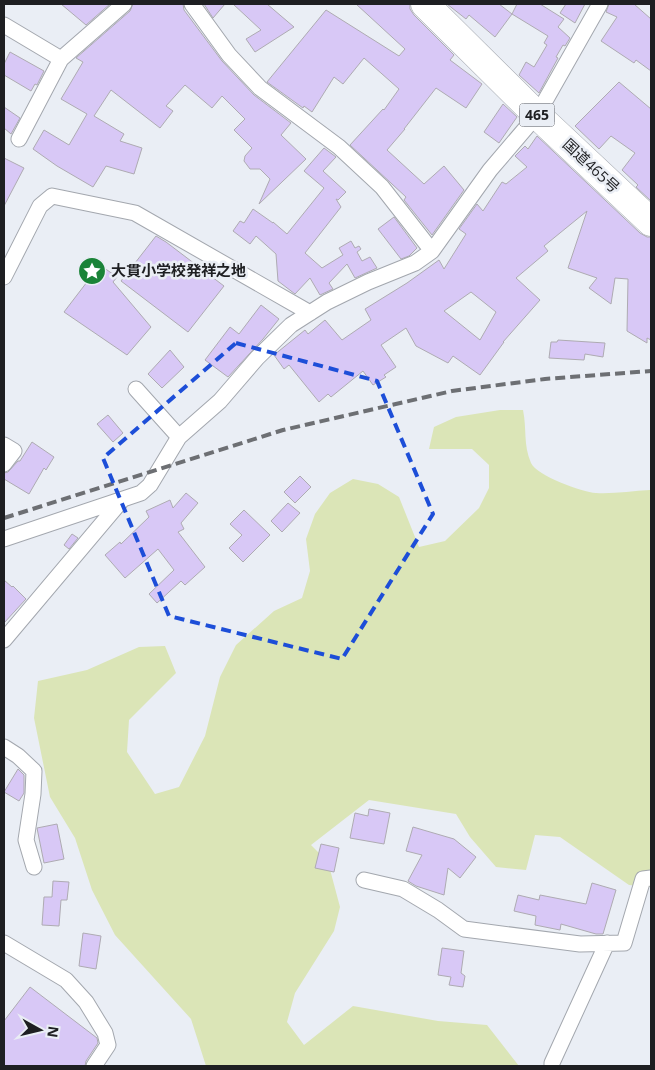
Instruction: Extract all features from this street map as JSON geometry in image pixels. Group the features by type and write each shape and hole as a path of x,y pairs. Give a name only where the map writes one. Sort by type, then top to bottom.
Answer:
{"highway":[{"name":"国道465号","path":"425,4 537,115 651,222"}],"street":[{"path":"19,139 60,59 124,4"},
{"path":"192,4 228,54 260,88 340,147 382,187 432,251"},
{"path":"4,539 141,493 150,485 179,437 220,401 257,358 291,325 328,302 368,282 415,263 432,251 490,170 537,115 600,4"},
{"path":"4,25 60,59"},
{"path":"4,277 40,206 52,196 135,213 310,312"},
{"path":"136,389 179,437"},
{"path":"4,445 14,451 4,464"},
{"path":"4,640 122,499"},
{"path":"4,747 18,756 34,771 33,794 26,840 34,867"},
{"path":"364,880 403,889 438,910 464,929 580,944 624,943 643,879 651,878"},
{"path":"552,1066 607,942"},
{"path":"4,943 66,980 86,1002 105,1033 108,1044 94,1066"}],"highlighted area":[{"path":"236,343 377,381 433,514 342,659 169,616 103,458"}],"green space":[{"path":"500,410 523,410 527,449 531,463 535,468 551,478 581,490 596,493 650,490 651,887 629,885 560,837 535,835 526,870 496,867 470,837 456,814 369,800 311,845 328,862 340,907 334,931 295,993 287,1022 304,1045 353,1006 438,1021 487,1025 519,1066 206,1066 191,1019 115,935 92,890 75,838 50,797 34,718 38,681 87,670 139,647 165,646 176,673 129,720 127,752 155,794 179,787 205,736 220,677 236,645 274,611 302,598 310,571 306,539 315,514 330,493 353,479 378,484 399,497 419,547 445,541 479,508 489,488 489,465 472,449 429,449 434,427 456,417"}],"building":[{"path":"61,4 110,4 86,25"},
{"path":"133,4 183,4 184,10 222,61 254,95 291,123 281,135 306,159 259,204 270,179 260,169 250,169 244,161 245,156 252,148 234,130 245,119 222,96 212,108 185,85 166,106 173,111 160,128 111,90 94,116 124,134 120,141 142,148 134,174 106,166 93,187 57,166 33,149 44,130 69,145 87,114 61,99 83,62 76,58 130,11"},
{"path":"204,4 225,4 213,18"},
{"path":"233,4 267,4 294,27 255,52 246,39 261,30"},
{"path":"356,4 410,4 410,9 414,15 454,55 450,60 482,84 466,108 436,88 387,150 424,184 444,166 464,190 432,235 404,200 406,197 350,145 384,110 399,89 364,58 343,84 334,77 312,112 304,106 303,108 267,82 326,10 399,56 405,49"},
{"path":"447,4 499,4 512,14 495,37 469,15 466,19"},
{"path":"517,4 540,4 564,19 558,27 570,38 556,57 558,58 539,93 519,75 526,62 534,67 547,45 544,43 548,36 512,14"},
{"path":"566,4 585,4 575,23 560,13"},
{"path":"609,4 634,4 651,19 651,71 636,60 634,63 601,41 617,17 606,12"},
{"path":"10,52 44,71 37,85 35,84 31,91 4,75 4,64"},
{"path":"619,82 651,109 651,201 622,170 635,153 611,136 599,149 575,126"},
{"path":"503,104 517,117 499,143 484,132"},
{"path":"4,107 20,118 11,134 4,128"},
{"path":"537,136 640,233 651,237 651,340 647,338 647,343 627,331 628,279 615,278 611,304 589,288 597,278 568,268 587,211 544,246 548,251 516,278 540,300 503,342 480,375 453,356 448,363 416,346 406,328 381,345 396,367 384,375 386,377 373,385 363,371 331,397 328,394 319,402 289,365 284,369 274,355 305,330 308,334 325,320 342,340 371,320 365,309 407,283 439,260 444,269 466,234 459,229 477,204 483,211 502,182 506,184 527,167 515,156 525,146 528,149","holes":["471,292 496,312 480,340 444,311"]},
{"path":"324,148 336,157 323,171 346,192 338,200 336,199 341,207 305,253 322,268 343,255 339,248 351,241 355,248 359,246 361,249 357,252 362,261 370,257 377,268 355,278 347,264 329,283 333,289 320,295 310,278 295,294 278,281 276,254 256,236 250,244 233,231 240,221 244,223 253,209 287,234 324,188 304,171"},
{"path":"4,158 24,168 4,206"},
{"path":"394,217 417,248 409,256 401,259 378,229"},
{"path":"156,236 224,286 188,332 121,281"},
{"path":"100,265 117,277 113,282 151,327 127,355 64,312"},
{"path":"261,305 279,319 228,377 205,360 230,327 239,334"},
{"path":"558,340 605,343 603,357 585,354 584,360 549,358 551,342 557,342"},
{"path":"170,350 184,367 162,388 148,374"},
{"path":"108,415 123,433 113,442 97,424"},
{"path":"32,442 54,457 46,470 44,468 29,494 4,479 4,473 8,472 20,461"},
{"path":"300,476 311,487 295,503 284,492"},
{"path":"186,493 198,503 181,523 184,529 178,532 205,567 185,585 181,581 157,603 149,594 174,570 158,549 125,578 105,555 120,542 121,544 149,517 146,511 170,500 173,508"},
{"path":"288,503 300,513 282,532 271,521"},
{"path":"244,510 270,535 243,562 229,548 242,535 230,524"},
{"path":"72,534 78,538 69,549 64,545"},
{"path":"4,580 26,599 4,623"},
{"path":"18,769 24,775 24,793 19,801 4,792"},
{"path":"369,809 390,813 384,844 350,838 355,813 368,816"},
{"path":"57,824 64,859 44,863 37,828"},
{"path":"413,827 454,839 476,857 460,878 448,868 444,895 416,886 408,881 422,855 406,851"},
{"path":"321,844 339,848 334,872 315,868"},
{"path":"53,881 69,882 67,900 61,900 59,926 42,925 44,897 52,897"},
{"path":"592,883 616,890 603,934 596,934 561,924 560,930 535,925 536,916 514,911 518,895 539,900 540,895 586,904"},
{"path":"83,933 101,936 96,969 79,966"},
{"path":"442,948 464,951 461,973 465,976 463,987 449,985 451,977 438,975"},
{"path":"30,987 97,1038 98,1043 86,1061 85,1066 4,1066 4,1021"}],"railway":[{"path":"4,518 283,430 452,391 545,379 651,371"}],"place":[{"name":"大貫小学校発祥之地","path":"92,271"}]}
